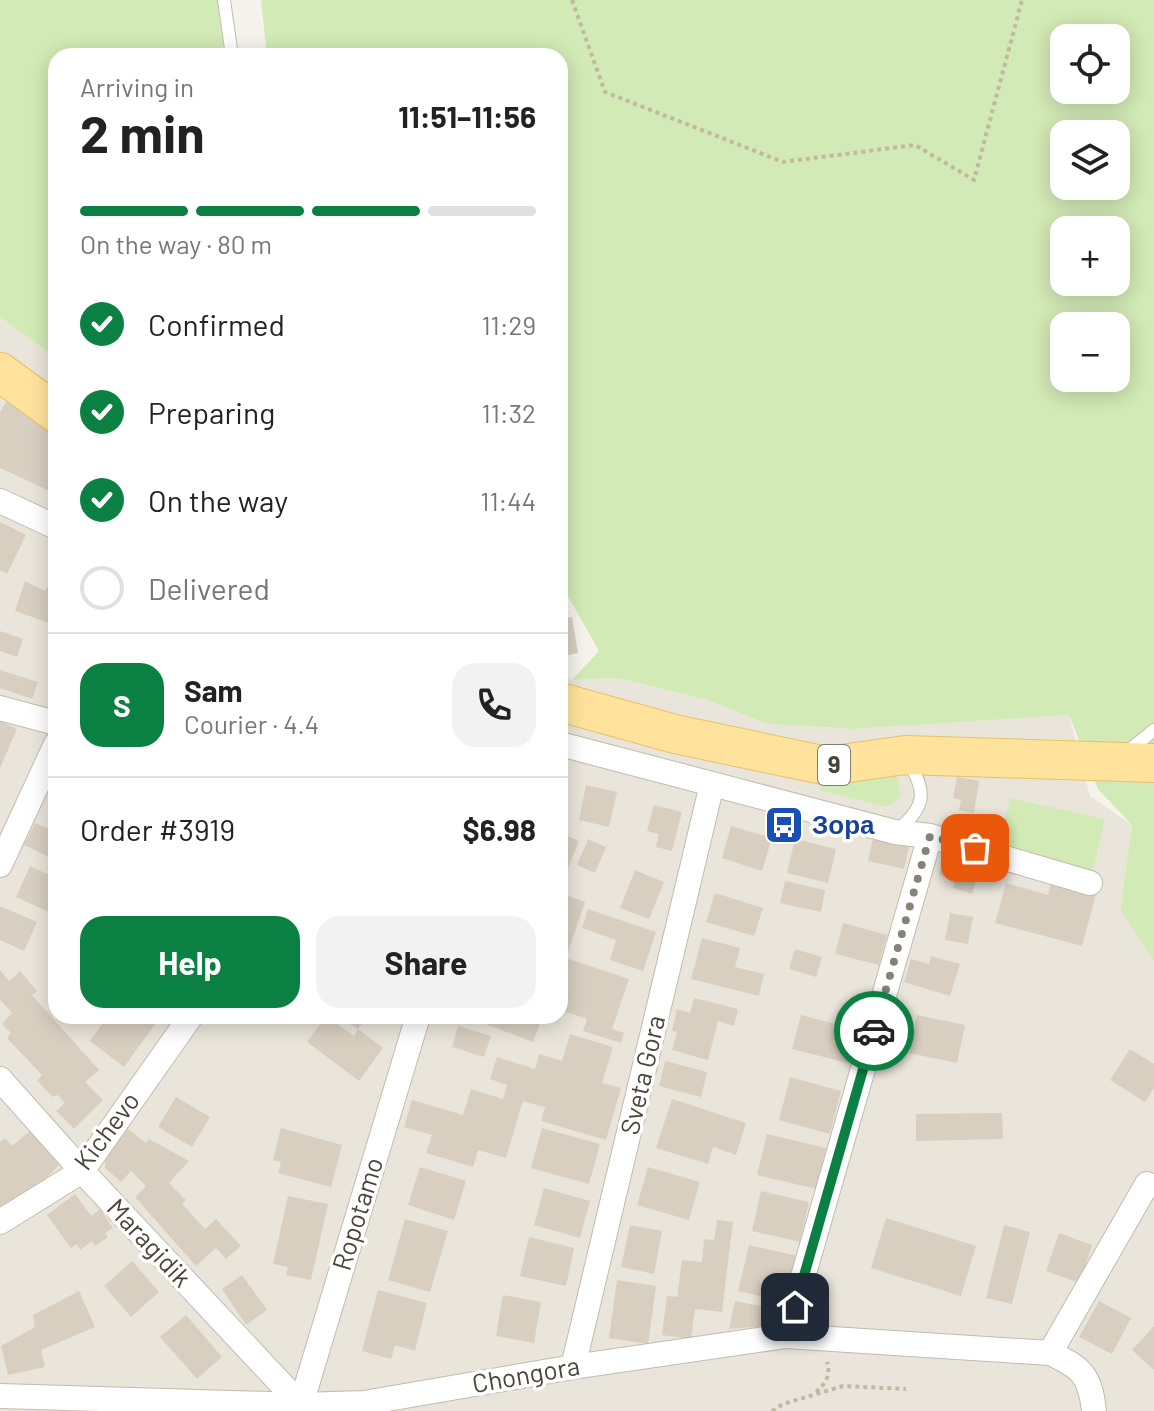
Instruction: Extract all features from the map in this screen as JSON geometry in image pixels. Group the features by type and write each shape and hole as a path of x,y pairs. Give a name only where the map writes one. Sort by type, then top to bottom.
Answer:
{"main road":[{"path":"0,372 48,407"},
{"name":"9","path":"568,704 675,734 827,766 905,755 1154,763"}],"street":[{"path":"0,501 48,523"},
{"path":"0,708 48,721"},
{"path":"664,771 675,734"},
{"path":"568,746 895,832 930,836 1090,883"},
{"path":"0,865 48,761"},
{"name":"Sveta Gora","path":"573,1367 712,784"},
{"path":"797,1337 930,836"},
{"name":"Kichevo","path":"0,1222 82,1171 185,1024"},
{"name":"Ropotamo","path":"300,1408 416,1024"},
{"name":"Maragidik","path":"0,1079 300,1408"},
{"path":"1094,1411 1092,1388 1078,1366 1050,1353 1147,1184"},
{"name":"Chongora","path":"0,1396 300,1408 364,1403 573,1367 797,1337 1050,1353"}],"lane":[{"path":"224,0 231,48"},
{"path":"1114,763 1154,730"},
{"path":"895,832 912,818 922,801 920,780 905,755"}],"path":[{"path":"572,0 605,92 783,162 915,145 974,180 1022,0"},
{"path":"797,1337 824,1353 829,1368 825,1385 815,1394"},
{"path":"772,1411 783,1404 843,1386 906,1389"}],"shaded area":[{"path":"0,317 48,352 48,1024 568,1024 568,678 617,678 707,700 767,724 854,729 1069,715 1090,796 1132,825 1120,910 1154,961 1154,1411 0,1411"}],"green space":[{"path":"0,0 217,0 224,48 48,48 48,352 0,317"},
{"path":"261,0 1154,0 1154,961 1120,910 1132,825 1098,789 1069,715 854,729 767,724 707,700 617,678 572,680 599,651 568,596 568,48 266,48"},
{"path":"888,772 898,777 900,797 886,807 820,790 823,776"},
{"path":"1010,798 1105,819 1090,883 997,855"}],"building":[{"path":"8,399 48,426 48,490 0,468 0,412"},
{"path":"0,522 26,535 7,574 0,570"},
{"path":"25,581 45,591 48,586 48,623 15,611"},
{"path":"568,617 572,617 578,653 568,655"},
{"path":"0,631 23,639 17,657 0,651"},
{"path":"0,670 38,682 32,699 0,688"},
{"path":"0,721 17,729 0,768"},
{"path":"957,777 979,781 974,813 959,810 961,800 953,798"},
{"path":"586,785 617,792 609,827 579,820"},
{"path":"654,805 682,812 672,851 656,847 659,834 647,831"},
{"path":"35,823 48,829 48,856 24,845"},
{"path":"731,826 772,838 762,871 722,858"},
{"path":"568,836 579,841 568,868"},
{"path":"588,839 606,847 595,873 577,865"},
{"path":"795,839 836,849 828,883 787,873"},
{"path":"873,839 909,847 904,869 868,861"},
{"path":"946,852 963,857 959,870 978,875 972,894 953,888 955,880 939,875"},
{"path":"30,866 48,874 48,911 16,897"},
{"path":"635,870 664,882 649,919 620,908"},
{"path":"785,881 825,890 821,912 780,903"},
{"path":"1051,882 1096,894 1082,946 995,923 1006,883 1048,895"},
{"path":"715,893 763,908 754,936 706,922"},
{"path":"568,896 585,902 568,952"},
{"path":"0,906 37,922 24,951 0,940"},
{"path":"588,909 656,932 643,971 610,960 616,940 582,928"},
{"path":"950,913 973,917 968,944 945,940"},
{"path":"843,923 887,935 879,965 835,954"},
{"path":"702,938 740,948 735,967 764,974 759,996 691,979"},
{"path":"795,949 822,957 816,977 789,969"},
{"path":"931,956 960,964 950,996 904,982 911,959 929,964"},
{"path":"568,959 629,979 612,1029 624,1033 621,1043 583,1031 587,1019 568,1013"},
{"path":"0,970 9,981 20,971 37,991 32,995 48,1013 48,1024 58,1024 99,1070 85,1082 103,1100 74,1129 56,1111 65,1103 58,1095 52,1097 37,1080 42,1075 7,1038 11,1033 2,1024 12,1013 0,1000"},
{"path":"694,998 738,1009 734,1026 718,1021 708,1060 672,1050 677,1032 672,1031 677,1009 690,1013"},
{"path":"801,1015 864,1031 856,1065 792,1049"},
{"path":"917,1015 965,1025 957,1063 909,1053"},
{"path":"102,1024 155,1024 124,1067 90,1041"},
{"path":"320,1024 337,1024 354,1036 358,1029 383,1048 359,1081 307,1042"},
{"path":"486,1024 540,1024 533,1042"},
{"path":"458,1026 491,1036 484,1057 452,1047"},
{"path":"570,1034 613,1047 602,1083 621,1088 606,1140 541,1121 545,1107 523,1101 506,1158 478,1150 473,1167 426,1153 432,1135 404,1127 412,1100 463,1115 471,1089 503,1099 507,1085 490,1079 497,1057 535,1069 539,1054 562,1061"},
{"path":"1130,1049 1154,1064 1154,1088 1145,1102 1110,1080"},
{"path":"665,1061 707,1072 701,1097 659,1086"},
{"path":"790,1077 841,1091 830,1134 779,1120"},
{"path":"176,1097 210,1117 192,1147 158,1127"},
{"path":"672,1099 746,1123 736,1155 713,1147 708,1164 656,1148"},
{"path":"1002,1113 1003,1139 916,1141 916,1114"},
{"path":"281,1128 342,1145 331,1187 278,1173 281,1162 273,1160"},
{"path":"542,1128 600,1144 589,1184 531,1168"},
{"path":"128,1129 146,1143 149,1139 189,1161 169,1183 186,1200 182,1204 205,1229 216,1219 241,1246 226,1259 216,1248 196,1266 135,1197 146,1186 131,1171 121,1182 105,1168 105,1158"},
{"path":"31,1130 59,1165 43,1182 0,1207 0,1142 5,1138 12,1146"},
{"path":"767,1134 826,1148 817,1189 757,1175"},
{"path":"420,1167 466,1181 454,1220 408,1205"},
{"path":"648,1167 700,1182 689,1220 637,1205"},
{"path":"544,1188 590,1201 580,1238 534,1225"},
{"path":"761,1191 809,1202 800,1242 752,1231"},
{"path":"75,1194 91,1216 100,1209 113,1228 105,1233 108,1237 95,1246 92,1241 80,1250 77,1244 71,1248 47,1215"},
{"path":"288,1196 328,1204 311,1280 286,1275 288,1267 273,1264"},
{"path":"886,1218 976,1246 961,1296 871,1268"},
{"path":"405,1219 448,1231 430,1292 388,1280"},
{"path":"717,1220 733,1222 722,1312 695,1309 691,1339 662,1335 667,1296 677,1297 682,1260 702,1262 704,1239 714,1240"},
{"path":"630,1225 662,1231 654,1274 621,1267"},
{"path":"1004,1225 1030,1232 1012,1304 986,1298"},
{"path":"1059,1233 1092,1245 1080,1283 1046,1271"},
{"path":"529,1237 574,1248 566,1286 520,1276"},
{"path":"749,1245 798,1256 787,1302 738,1291"},
{"path":"132,1261 159,1292 131,1317 104,1286"},
{"path":"242,1275 267,1310 246,1325 222,1289"},
{"path":"617,1280 656,1286 648,1344 609,1338"},
{"path":"378,1290 427,1303 415,1351 395,1345 391,1359 362,1351"},
{"path":"79,1291 95,1327 41,1350 45,1367 8,1375 1,1346 35,1327 33,1315"},
{"path":"503,1295 541,1302 534,1343 496,1336"},
{"path":"735,1301 772,1308 768,1326 729,1329"},
{"path":"1099,1301 1131,1318 1112,1354 1079,1337"},
{"path":"186,1315 222,1357 197,1379 160,1337"},
{"path":"1154,1326 1154,1370 1132,1350"}],"way so far":[{"path":"874,1031 930,836 975,848"}],"place":[{"name":"Зора","path":"784,825"}],"route":[{"path":"795,1307 874,1031"}]}
